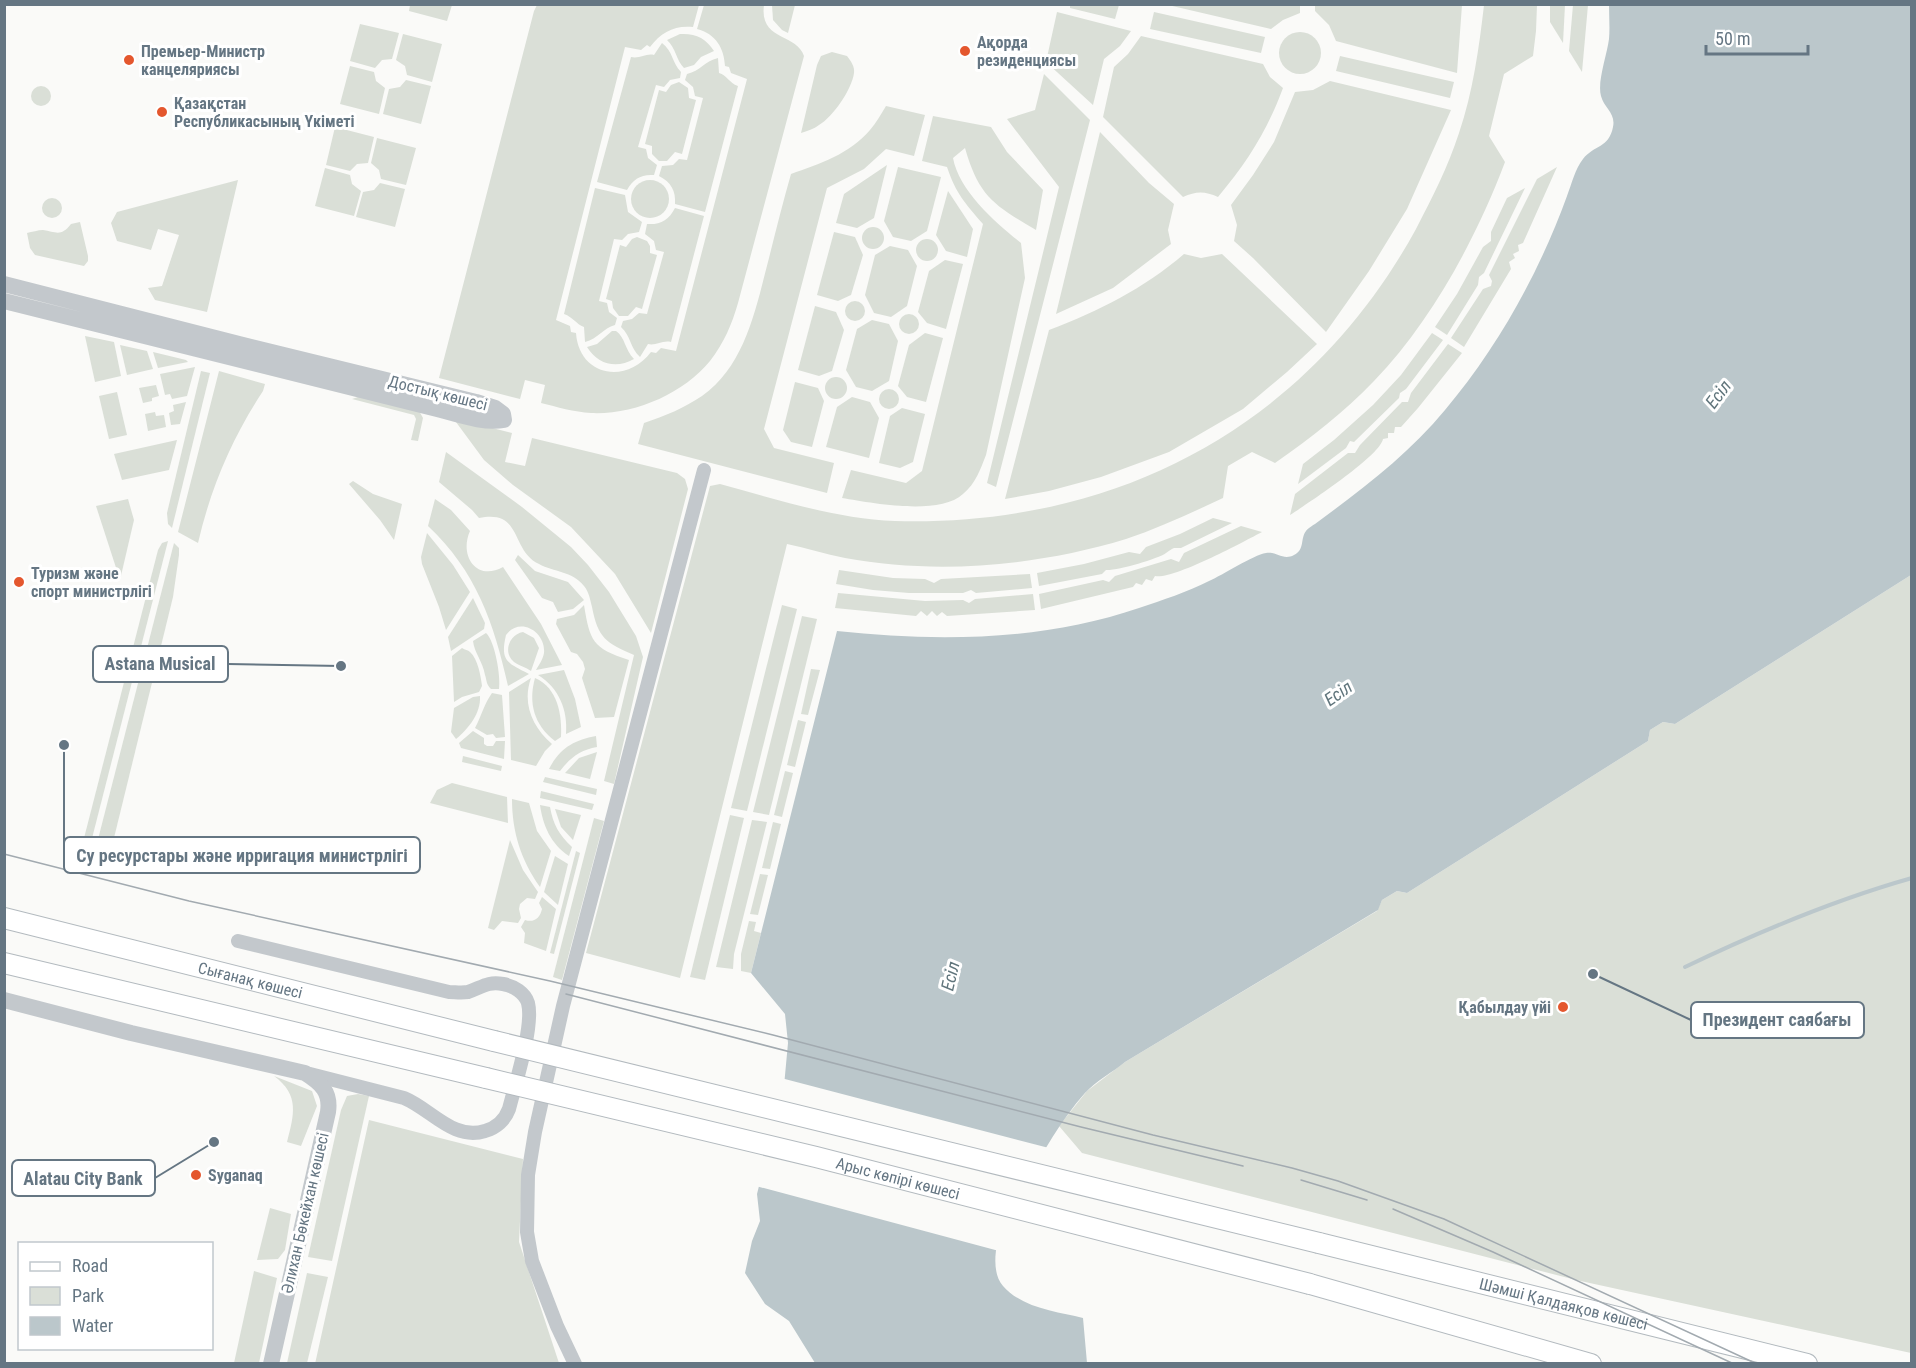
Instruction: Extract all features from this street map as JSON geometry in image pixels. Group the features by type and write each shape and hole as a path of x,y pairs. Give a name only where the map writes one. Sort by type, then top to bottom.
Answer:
{"main road":[{"name":"Сығанақ көшесі","path":"4,918 494,1041 1319,1243"},
{"name":"Арыс көпірі көшесі","path":"6,965 827,1160 1310,1284 1591,1364"},
{"name":"Шәмші Қалдаяқов көшесі","path":"1319,1243 1807,1364"}],"street":[{"name":"Достық көшесі","path":"4,284 239,345 476,402 495,408 503,414 504,420 495,422 433,408 4,300"},
{"path":"575,1364 557,1326 532,1261 527,1232 528,1175 535,1132 563,1006 704,470"},
{"path":"4,1000 404,1098 418,1103 447,1126 458,1131 480,1133 490,1130 506,1116 527,1034 528,1004 516,988 490,983 470,991 449,992 238,941"},
{"name":"Әлихан Бөкейхан көшесі","path":"271,1364 329,1104 324,1088 305,1073"}],"green space":[{"path":"410,4 452,5 447,21 409,11"},
{"path":"1070,4 1119,5 1115,19 1070,8"},
{"path":"537,5 699,5 693,27 680,27 669,31 659,37 650,47 647,45 641,50 625,47 556,320 570,326 571,332 576,333 579,348 585,359 594,367 605,371 617,372 629,369 651,352 656,353 661,348 676,351 747,79 731,73 729,67 725,66 723,53 718,43 709,34 697,29 704,5 764,5 767,25 794,43 804,56 738,303 723,340 710,361 686,383 656,400 624,410 591,413 541,403 545,385 525,380 520,399 439,378"},
{"path":"772,5 795,5 788,33 773,20"},
{"path":"1168,5 1300,5 1300,13 1283,20 1271,29"},
{"path":"1315,5 1462,5 1457,73 1336,41 1329,25 1315,11"},
{"path":"1484,5 1537,5 1533,56 1504,74 1489,136 1505,162 1466,250 1450,278 1414,333 1374,381 1327,424 1275,463 1252,452 1228,466 1223,498 1126,539 1057,556 951,567 880,563 845,558 787,544 680,978 586,953 710,486 720,484 806,507 873,519 895,521 977,518 1055,506 1129,483 1199,451 1262,410 1320,359 1372,298 1416,229 1455,146 1472,86"},
{"path":"1550,5 1565,5 1563,43 1550,22"},
{"path":"1573,5 1588,5 1582,72 1569,51"},
{"path":"1057,12 1131,31 1120,46 1104,59 1093,105 1046,62"},
{"path":"1154,12 1265,37 1261,53 1150,29"},
{"path":"360,24 399,33 392,59 382,60 375,68 350,61"},
{"path":"1300,32 1315,38 1321,53 1315,68 1300,74 1285,68 1279,53 1285,38"},
{"path":"403,34 442,44 432,82 407,75 405,66 396,60"},
{"path":"680,34 700,37 714,51 701,57 694,65 684,68 667,40"},
{"path":"1141,36 1263,64 1270,77 1283,88 1256,145 1218,197 1200,192 1183,197 1103,117 1114,67 1128,54"},
{"path":"662,43 681,72 680,78 670,80 664,87 656,85 638,147 646,149 648,158 657,165 654,175 638,178 627,190 597,182 631,57 654,55"},
{"path":"832,52 847,56 854,69 852,79 846,94 830,116 817,126 801,133 817,65 821,56"},
{"path":"1340,56 1454,82 1450,98 1336,71"},
{"path":"718,58 719,73 738,86 705,212 675,204 672,187 659,176 662,166 673,165 679,159 687,160 703,98 695,96 693,87 685,80 687,74"},
{"path":"350,66 374,72 376,81 385,88 379,114 340,104"},
{"path":"1044,74 1090,120 996,487 987,483 1059,187 1007,119 1035,110"},
{"path":"406,80 431,86 421,124 383,114 389,89 400,87"},
{"path":"1330,81 1451,110 1407,209 1369,271 1326,332 1234,241 1237,225 1231,205 1274,142 1295,92 1313,90"},
{"path":"679,82 688,88 689,98 696,100 682,154 675,152 667,161 659,161 652,154 652,146 645,144 659,90 666,92 671,85"},
{"path":"41,86 48,89 51,96 48,103 41,106 34,103 31,96 34,89"},
{"path":"886,106 925,115 914,156 886,149 864,169 827,188 764,429 774,448 834,463 827,493 638,444 644,423 702,396 717,383 739,352 754,315 791,174 834,157 853,146 870,130"},
{"path":"933,116 991,127 1007,152 1043,190 1036,230 1009,214 990,198 976,178 965,148 953,158 971,194 990,216 1021,243 1025,278 986,455 971,485 952,501 938,505 905,506 842,498 851,470 906,483 922,471 983,224 962,198 947,167 922,161"},
{"path":"335,127 374,137 368,163 357,164 350,171 326,165"},
{"path":"1100,132 1149,183 1174,204 1168,230 1171,244 1113,288 1056,314"},
{"path":"377,138 416,148 406,185 381,179 379,170 371,163"},
{"path":"887,165 874,218 857,228 836,223 844,194"},
{"path":"898,167 941,177 927,231 911,241 893,237 884,221"},
{"path":"1557,167 1523,243 1518,245 1519,251 1513,254 1515,258 1509,262 1511,269 1464,347 1451,338 1483,289 1491,286 1492,281 1489,275 1537,179"},
{"path":"325,168 350,175 352,184 361,191 354,216 315,206"},
{"path":"238,180 207,312 155,300 148,288 162,286 179,235 158,229 151,250 117,241 111,223 117,212"},
{"path":"650,180 664,185 669,199 664,213 650,218 636,213 631,199 636,185"},
{"path":"380,183 405,189 395,227 356,217 363,192 374,190"},
{"path":"595,188 625,195 628,212 642,222 639,232 628,234 622,240 614,239 599,301 607,303 609,312 617,318 615,325 585,342 584,327 564,314"},
{"path":"1525,188 1484,273 1479,277 1478,285 1447,335 1435,327 1457,294 1483,247 1491,241 1491,232 1507,198"},
{"path":"948,191 973,229 967,257 946,251 936,235"},
{"path":"52,198 59,201 62,208 59,215 52,218 45,215 42,208 45,201"},
{"path":"675,208 704,216 671,342 648,344 640,357 621,327 623,321 632,319 639,313 647,314 664,252 656,250 654,241 645,234 647,224 664,221"},
{"path":"80,222 88,256 88,261 84,266 35,255 30,248 27,233 43,230 61,232 71,224"},
{"path":"873,227 883,234 884,238 877,248 873,249 863,242 862,238 869,228"},
{"path":"834,232 855,237 863,255 851,295 838,301 817,295"},
{"path":"637,237 647,241 650,253 657,255 642,309 636,307 628,316 619,316 613,308 612,301 606,299 620,245 626,247 632,239"},
{"path":"927,239 937,246 938,250 931,260 927,261 917,254 916,250 923,240"},
{"path":"890,246 908,250 917,266 907,306 891,317 874,313 865,295 875,255"},
{"path":"1184,254 1201,258 1222,254 1317,344 1243,409 1169,452 1101,477 1049,491 1005,499 1049,330 1120,298 1153,278"},
{"path":"945,260 963,264 946,329 927,323 918,312 929,271"},
{"path":"851,301 859,301 865,307 865,315 859,321 851,321 845,315 845,307"},
{"path":"815,306 836,312 844,330 832,371 819,376 798,370"},
{"path":"905,314 913,314 919,320 919,328 913,334 905,334 899,328 899,320"},
{"path":"872,320 889,324 898,341 889,381 872,391 856,387 846,370 857,329"},
{"path":"612,331 619,334 634,359 621,364 608,364 591,353 587,347 597,344"},
{"path":"925,333 943,338 926,402 907,397 898,386 909,345"},
{"path":"1432,333 1443,340 1406,389 1400,393 1399,398 1354,442 1350,441 1346,448 1298,484 1303,464 1373,405 1401,375"},
{"path":"85,336 114,342 121,376 95,382"},
{"path":"1448,344 1462,353 1401,427 1395,427 1394,433 1388,433 1388,438 1383,439 1379,447 1357,468 1290,515 1295,494 1348,453 1355,453 1402,402 1408,402 1411,393"},
{"path":"120,345 147,351 153,369 127,375"},
{"path":"153,352 186,360 188,362 158,368"},
{"path":"195,367 187,396 172,399 170,394 165,395 160,374"},
{"path":"201,371 210,373 172,528 168,524 167,513"},
{"path":"219,371 265,384 232,445 209,502 198,543 178,532"},
{"path":"836,377 846,384 847,388 840,398 836,399 826,392 825,388 832,378"},
{"path":"795,382 818,388 824,401 812,447 791,442 783,430"},
{"path":"156,385 159,396 143,403 139,388"},
{"path":"885,389 893,389 899,395 899,403 893,409 885,409 879,403 879,395"},
{"path":"117,392 127,435 109,439 99,396"},
{"path":"361,396 418,409 423,418 418,441 411,440 416,419 414,415 352,399"},
{"path":"852,397 870,402 879,418 869,458 826,447 837,407"},
{"path":"186,402 180,424 171,425 169,413 174,411 173,405"},
{"path":"902,408 925,414 913,462 900,468 879,463 890,416"},
{"path":"155,412 156,416 164,415 166,427 148,431 145,414"},
{"path":"453,418 512,433 505,462 525,466 532,438 677,473 685,479 688,489 651,633 615,574 571,527 513,485 484,460"},
{"path":"177,440 169,470 122,480 114,454"},
{"path":"446,452 522,507 571,547 609,592 636,636 643,657 614,784 604,781 634,655 610,643 601,633 588,593 579,581 530,558 515,532 503,519 479,518 439,482"},
{"path":"353,481 373,494 402,504 394,540 349,484"},
{"path":"128,499 134,520 120,580 96,506"},
{"path":"435,499 451,510 470,531 467,549 472,564 485,571 503,567 541,624 562,665 536,670 544,653 541,639 531,629 518,627 512,629 506,635 505,656 510,664 529,674 508,686 503,663 481,599 459,561 428,526"},
{"path":"1213,518 1232,523 1181,548 1174,548 1146,561 1106,570 1102,574 1039,586 1037,573 1129,552 1140,554 1146,547"},
{"path":"1241,526 1262,532 1192,566 1164,576 1155,576 1152,581 1146,579 1142,585 1136,583 1133,587 1041,609 1039,594 1103,580 1109,582 1115,576 1171,559 1179,562 1184,553"},
{"path":"427,533 453,565 470,592 446,630 422,564 421,557"},
{"path":"168,541 88,854 85,854 82,851 83,842 158,550 162,543"},
{"path":"174,543 179,548 179,555 173,597 113,842 95,851"},
{"path":"518,555 535,571 568,582 584,600 573,609 558,612 553,602 542,598 515,560"},
{"path":"839,570 893,578 925,579 934,583 941,579 1030,574 1032,588 976,593 971,590 963,593 909,593 873,590 836,584"},
{"path":"1911,575 1911,1353 1576,1280 1082,1153 1059,1126 1087,1091 1125,1062 1377,911 1382,900 1397,891 1407,893 1648,741 1650,730 1663,722 1675,724"},
{"path":"838,593 925,601 963,600 969,603 975,599 1033,594 1035,610 947,616 942,612 937,616 932,611 927,616 921,611 916,616 835,608"},
{"path":"473,598 485,623 484,629 451,651 448,637"},
{"path":"584,605 588,627 595,642 607,651 629,660 614,717 595,718 582,678 585,669 583,662 577,654 571,652 556,624 557,619 574,615"},
{"path":"782,605 797,609 747,811 731,808"},
{"path":"802,616 817,619 769,815 753,812"},
{"path":"523,632 534,638 539,648 531,671 514,662 510,658 508,649 514,636"},
{"path":"486,633 497,660 499,689 491,689 488,686 473,641"},
{"path":"462,648 470,652 475,659 482,686 479,692 454,702 452,656"},
{"path":"811,669 820,670 808,715 801,714"},
{"path":"564,670 575,699 581,727 566,734 564,708 561,700 552,686 538,675"},
{"path":"531,678 528,687 528,705 534,722 552,744 536,766 511,760 509,692"},
{"path":"535,678 549,688 557,703 561,720 561,737 555,741 542,728 534,713 532,696"},
{"path":"492,693 502,695 505,737 496,738 493,734 487,735 475,728"},
{"path":"480,696 473,720 456,739 451,732 454,708 473,697"},
{"path":"798,720 806,722 795,767 787,765"},
{"path":"473,731 484,738 484,744 487,746 493,746 496,741 505,741 504,759 461,748 459,743"},
{"path":"596,736 597,747 576,755 560,771 549,769 568,746"},
{"path":"597,752 590,779 565,773 579,758"},
{"path":"463,756 502,766 501,771 462,762"},
{"path":"785,771 793,773 782,817 774,815"},
{"path":"545,777 597,789 596,795 543,782"},
{"path":"452,783 507,797 508,823 430,803 437,790"},
{"path":"541,791 594,804 592,810 540,798"},
{"path":"512,799 529,803 537,831 551,851 540,887 519,845"},
{"path":"540,805 550,807 557,829 572,847 569,856 557,846 549,834"},
{"path":"555,809 581,815 573,840 561,827"},
{"path":"730,815 744,818 705,980 690,977"},
{"path":"594,818 604,821 562,980 553,977"},
{"path":"752,820 767,822 734,954 733,969 716,967"},
{"path":"773,822 781,824 770,869 762,868"},
{"path":"510,840 523,870 538,892 535,899 527,898 520,904 521,918 518,923 502,921 494,930 488,928"},
{"path":"576,851 580,853 554,954 550,953"},
{"path":"555,856 568,864 558,905 544,892"},
{"path":"760,874 768,875 758,915 750,914"},
{"path":"542,897 556,909 546,951 524,943 525,933 521,927 525,920 534,920 540,915 542,909 539,903"},
{"path":"749,921 756,922 754,931 761,933 751,973 741,971 741,954"},
{"path":"274,1076 312,1091 317,1106 301,1146 287,1142 292,1123 293,1106 288,1091"},
{"path":"358,1094 369,1096 332,1261 308,1257 341,1110 347,1096"},
{"path":"369,1120 523,1159 519,1242 559,1363 315,1364"},
{"path":"270,1208 291,1214 285,1250 278,1259 257,1260"},
{"path":"254,1271 277,1278 259,1363 234,1363"},
{"path":"307,1273 328,1277 307,1363 287,1363"}],"water":[{"name":"Есіл","path":"1609,5 1911,5 1911,575 1675,724 1663,722 1650,730 1648,741 1407,893 1397,891 1382,900 1378,910 1125,1062 1089,1089 1076,1103 1053,1137 1005,1220 996,1248 995,1265 1003,1286 1020,1299 1040,1308 1083,1318 1087,1363 815,1363 789,1321 765,1304 745,1273 752,1241 760,1221 757,1194 784,1086 788,1043 785,1014 751,973 837,631 913,637 951,637 1028,633 1065,627 1103,619 1175,596 1260,555 1270,553 1290,557 1297,553 1308,529 1383,471 1431,426 1464,386 1500,335 1544,253 1578,167 1587,154 1605,143 1611,134 1613,118 1602,100 1600,90 1609,39"}],"pier":[{"path":"781,1078 1049,1148 1005,1226 999,1251 756,1186"}],"waterway":[{"path":"1685,967 1797,918 1854,896 1912,878"}],"tram line":[{"path":"4,854 189,901 550,981 773,1035 1338,1181 1444,1219 1757,1364"},
{"path":"566,994 1081,1127 1243,1166"},
{"path":"1301,1180 1367,1200"},
{"path":"1393,1209 1493,1252 1734,1364"}],"place":[{"name":"Ақорда резиденциясы","path":"965,51"},
{"name":"Премьер-Министр канцеляриясы","path":"129,60"},
{"name":"Қазақстан Республикасының Үкіметі","path":"162,112"},
{"name":"Туризм және спорт министрлігі","path":"19,582"},
{"name":"Astana Musical","path":"341,666"},
{"name":"Су ресурстары және ирригация министрлігі","path":"64,745"},
{"name":"Президент саябағы","path":"1593,974"},
{"name":"Қабылдау үйі","path":"1563,1007"},
{"name":"Alatau City Bank","path":"214,1142"},
{"name":"Syganaq","path":"196,1175"}]}
